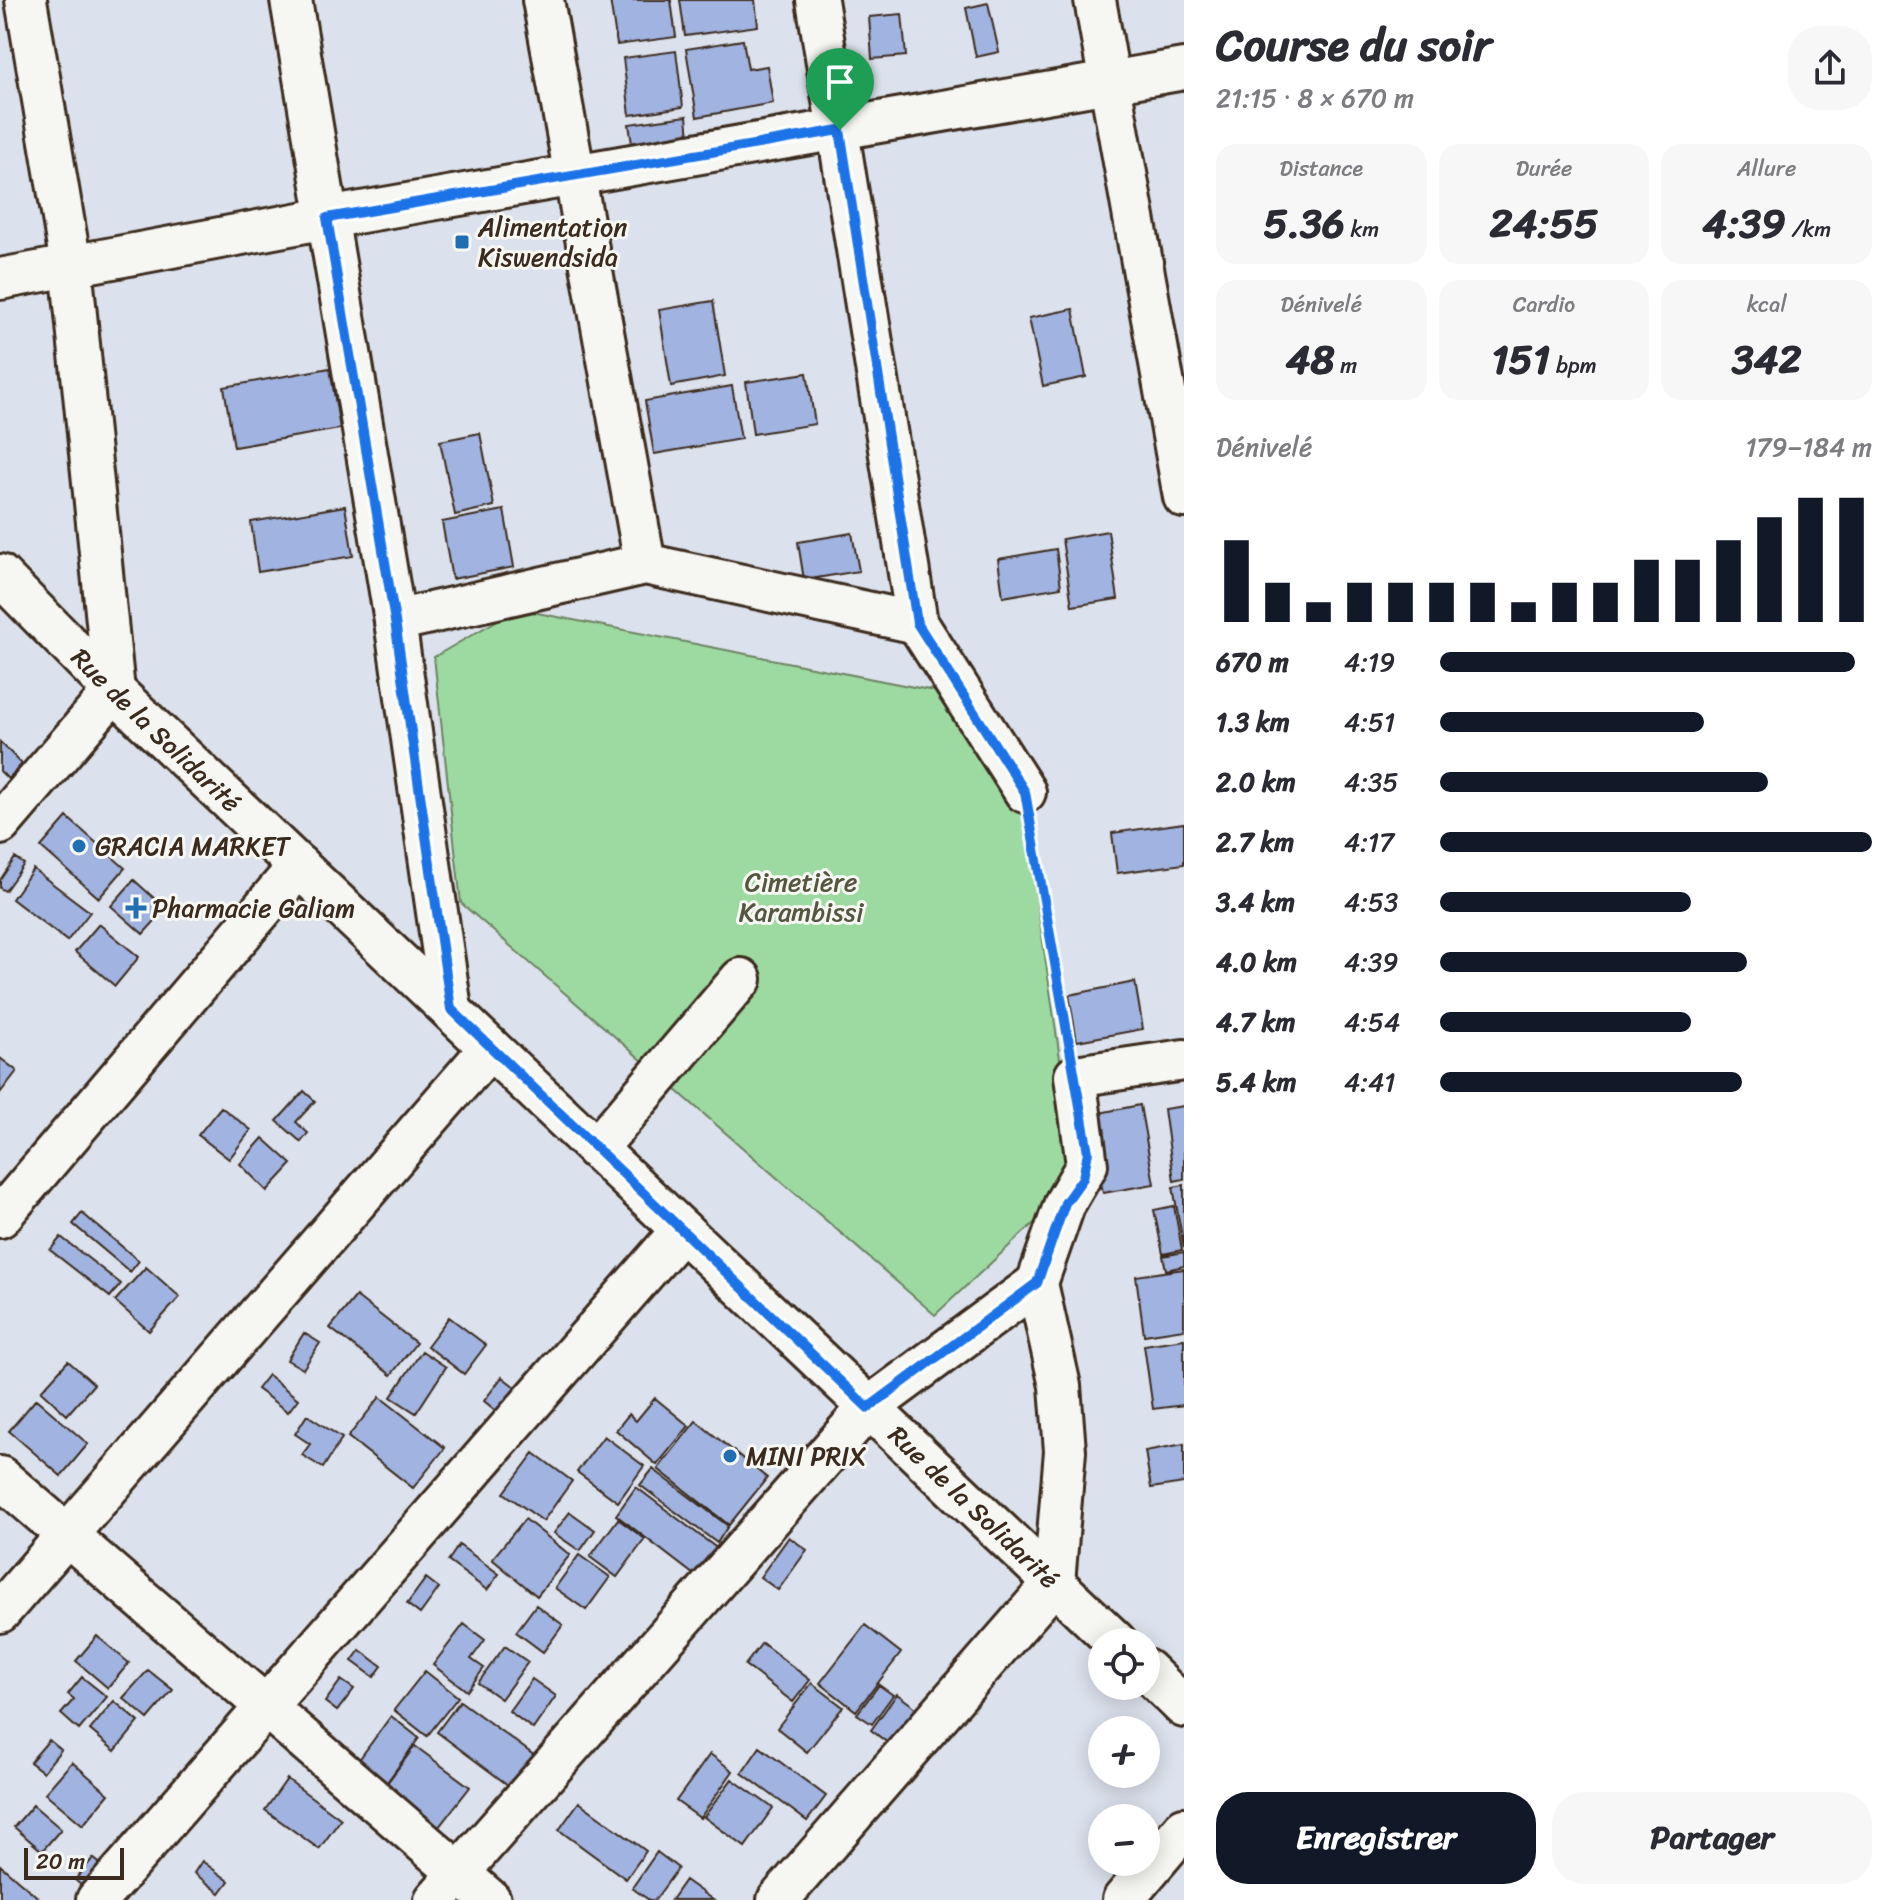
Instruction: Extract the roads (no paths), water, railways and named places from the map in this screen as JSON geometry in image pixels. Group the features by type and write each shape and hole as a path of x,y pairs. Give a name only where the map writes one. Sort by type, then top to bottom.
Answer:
{"street":[{"path":"0,824 114,691 71,265 26,0"},
{"path":"291,0 395,621 451,1009"},
{"path":"543,0 645,564"},
{"path":"817,0 917,623 1025,792"},
{"path":"1095,0 1184,497"},
{"path":"0,279 327,218 1184,69"},
{"path":"395,621 645,564 917,623"},
{"name":"Rue de la Solidarité","path":"0,575 114,691 1101,1628"},
{"path":"0,1217 299,866"},
{"path":"596,1149 741,979"},
{"path":"0,1612 490,1048"},
{"path":"778,1900 1054,1583 1065,1451 1060,1386 1037,1283 1065,1203 1087,1165 1075,1076 1184,1060"},
{"path":"97,1900 682,1230"},
{"path":"446,1886 868,1408 1037,1283"},
{"path":"0,1477 265,1705 446,1886 490,1900"},
{"path":"1160,1684 1184,1707"},
{"path":"1123,1900 1184,1828"}],"place":[{"name":"Alimentation Kiswendsida","path":"462,242"},
{"name":"GRACIA MARKET","path":"79,846"},
{"name":"Pharmacie Galiam","path":"136,908"},
{"name":"MINI PRIX","path":"730,1456"}],"park label":[{"name":"Cimetière Karambissi","path":"801,897"}]}
